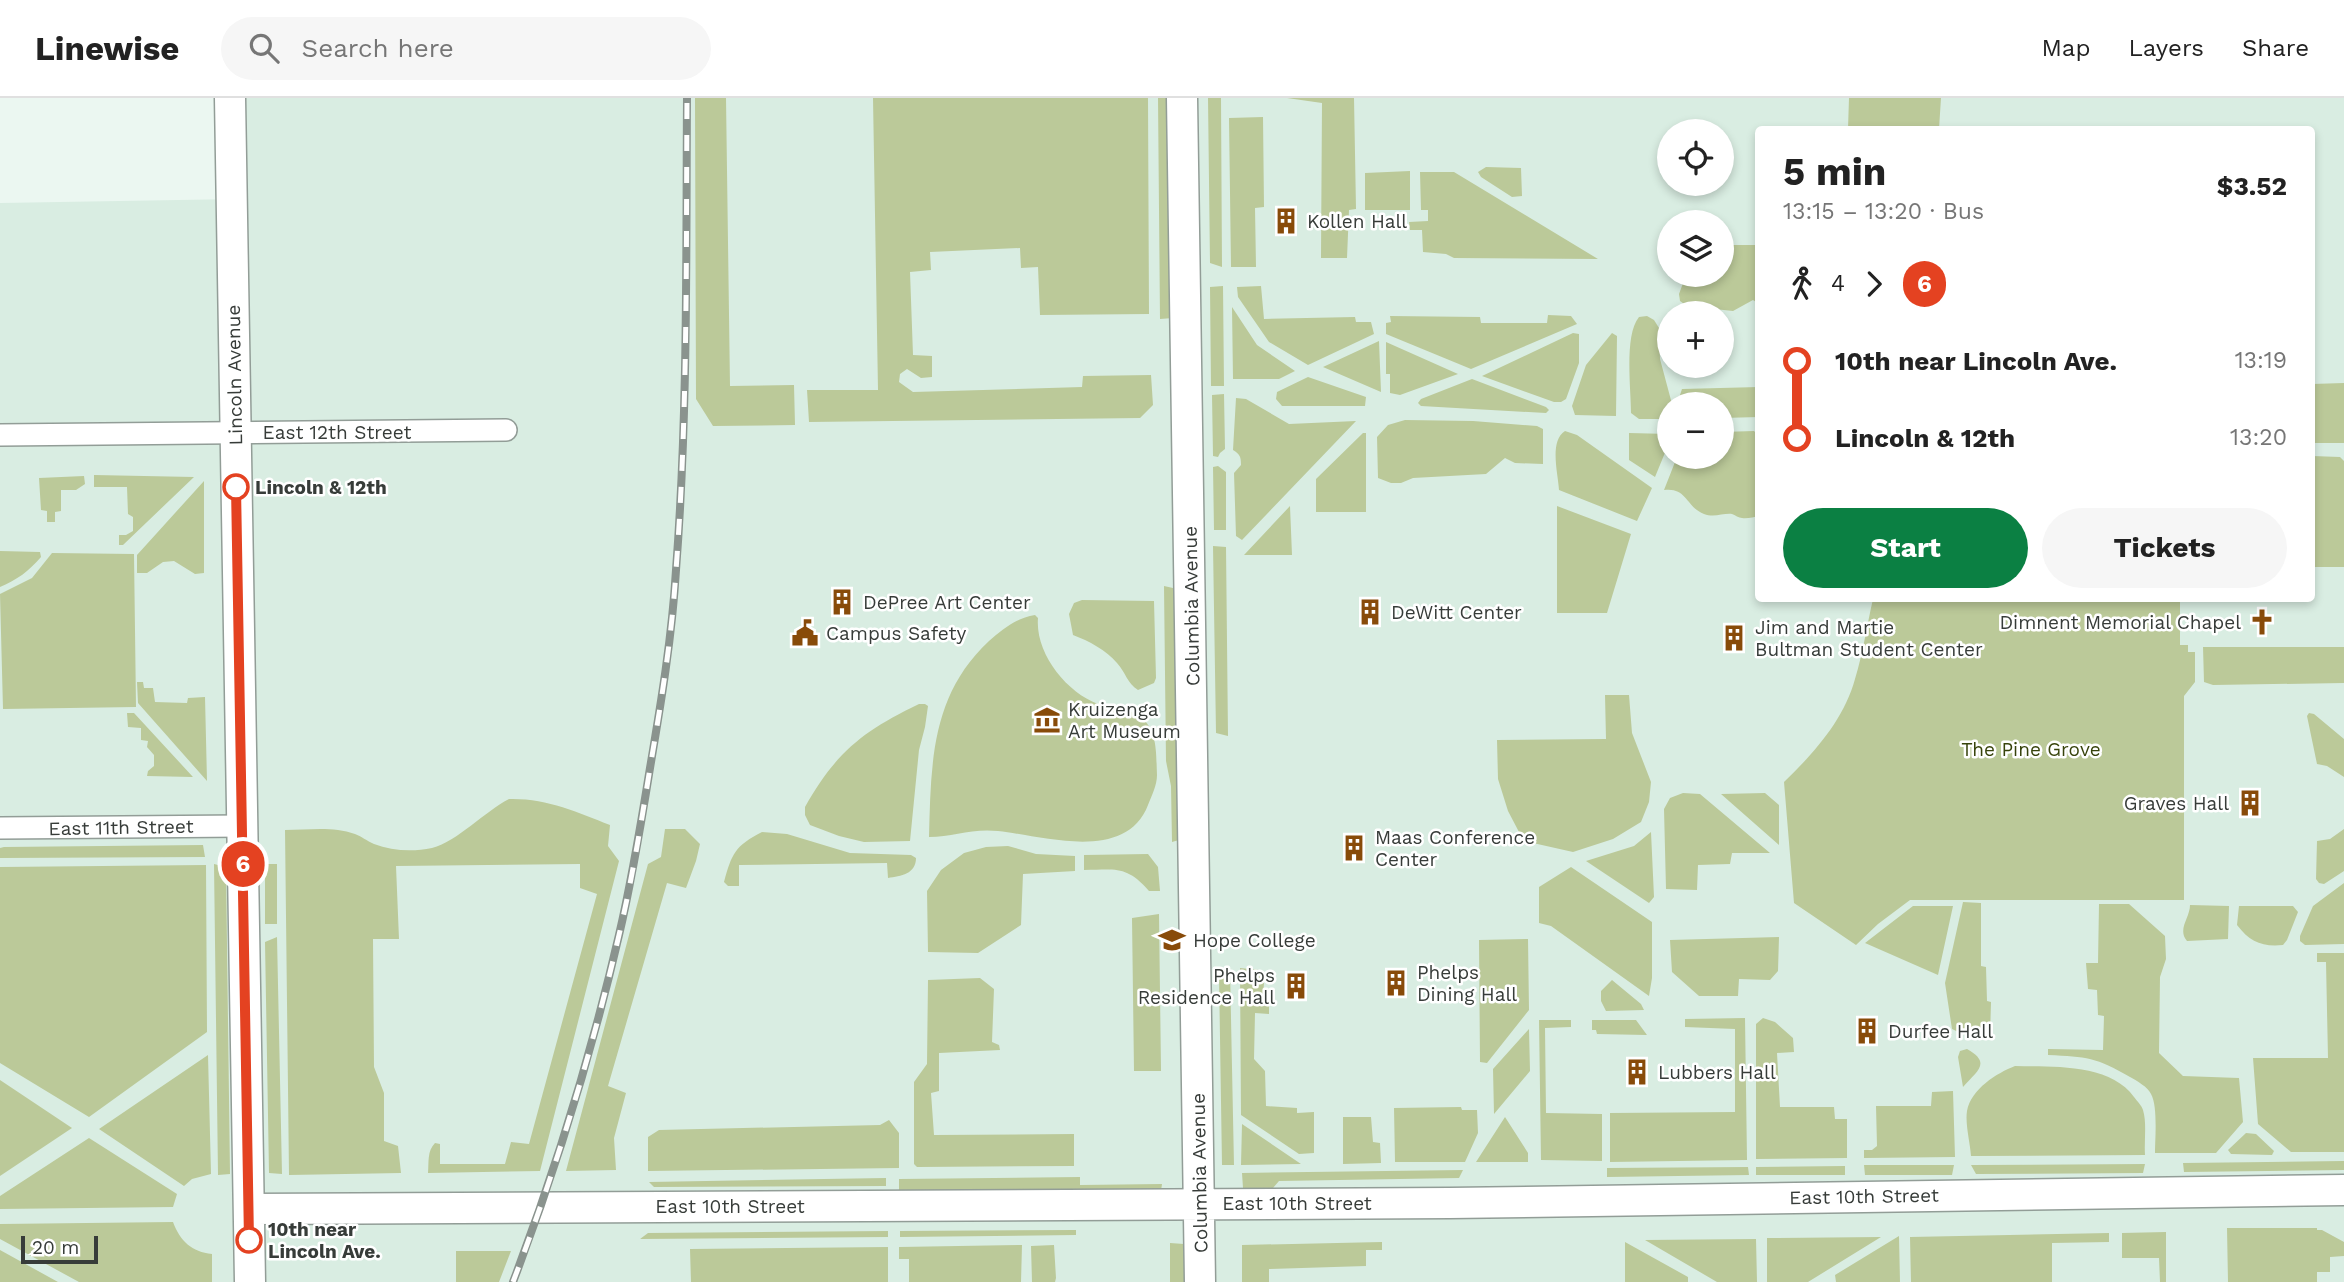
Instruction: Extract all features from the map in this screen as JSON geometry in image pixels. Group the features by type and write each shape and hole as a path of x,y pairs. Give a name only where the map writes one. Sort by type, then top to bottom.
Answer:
{"street":[{"name":"Lincoln Avenue","path":"230,98 250,1282"},
{"name":"Columbia Avenue","path":"1182,98 1200,1282"},
{"name":"East 12th Street","path":"0,435 506,430"},
{"name":"East 11th Street","path":"0,828 243,825"},
{"name":"East 10th Street","path":"249,1209 1450,1203 2344,1190"}],"shaded area":[{"name":"Hope College","path":"239,98 2344,98 2344,1282 0,1282 0,203 238,199"}],"green space":[{"path":"695,98 726,98 730,386 794,385 795,425 713,426 696,399"},
{"path":"873,98 1148,98 1149,314 1040,315 1038,267 1021,268 1020,248 930,252 931,270 910,272 913,355 932,356 932,377 921,378 907,369 900,374 899,382 913,392 1082,387 1083,376 1151,375 1153,405 1140,418 809,422 807,390 878,390"},
{"path":"1158,98 1171,98 1173,318 1160,319"},
{"path":"1208,98 1221,98 1222,267 1210,263"},
{"path":"1287,98 1354,98 1356,209 1349,210 1347,258 1321,258 1322,103"},
{"path":"1849,98 1941,98 1939,126 1848,126"},
{"path":"1263,117 1264,207 1255,208 1256,267 1231,267 1229,118"},
{"path":"1486,167 1521,168 1522,196 1512,197 1481,177 1478,172"},
{"path":"1410,171 1410,210 1365,210 1365,173"},
{"path":"1420,172 1454,172 1598,259 1454,258 1446,254 1423,252 1422,230 1410,230 1409,222 1428,221 1428,210 1421,210"},
{"path":"1734,245 1755,245 1755,301 1734,310 1734,301 1680,301 1682,287 1734,287"},
{"path":"1223,286 1224,386 1211,386 1210,287"},
{"path":"1261,286 1264,319 1355,317 1356,322 1371,322 1374,334 1308,365 1269,342 1238,297 1237,287"},
{"path":"1232,307 1257,345 1295,371 1279,379 1233,379"},
{"path":"1548,315 1571,316 1577,324 1471,369 1386,334 1386,323 1391,322 1390,316 1480,317 1481,323 1547,323"},
{"path":"1647,316 1657,325 1657,378 1665,378 1669,392 1657,392 1657,419 1639,419 1631,413 1631,336 1639,317"},
{"path":"1573,333 1579,334 1579,363 1566,399 1561,402 1554,402 1482,376"},
{"path":"1612,333 1617,336 1616,416 1575,415 1572,406 1586,365"},
{"path":"1379,341 1381,392 1323,367"},
{"path":"1386,342 1458,374 1400,395 1390,393 1390,374 1386,374"},
{"path":"1308,377 1366,397 1365,406 1282,406 1276,399 1277,392"},
{"path":"1472,379 1549,410 1546,413 1421,406 1418,403 1421,399"},
{"path":"2344,383 2344,443 2315,443 2315,384"},
{"path":"1755,387 1755,417 1734,418 1734,392 1681,392 1682,389"},
{"path":"1224,394 1225,449 1218,457 1213,456 1212,395"},
{"path":"1236,398 1246,399 1289,424 1356,421 1242,540 1236,536 1234,473 1241,465 1240,456 1233,450"},
{"path":"1405,420 1537,426 1543,429 1543,464 1515,463 1505,458 1486,474 1413,478 1401,483 1391,483 1378,478 1377,437 1388,425"},
{"path":"1565,431 1577,435 1652,488 1637,521 1559,490 1556,450 1557,442"},
{"path":"1734,432 1755,432 1755,517 1708,515 1693,507 1682,494 1664,490 1672,469 1734,469"},
{"path":"1366,433 1366,512 1316,512 1316,479"},
{"path":"1629,433 1657,434 1658,469 1655,477 1629,460"},
{"path":"2315,456 2340,457 2344,461 2344,567 2315,567"},
{"path":"1218,466 1226,472 1226,530 1214,530 1213,467"},
{"path":"94,475 194,477 123,545 119,545 119,535 133,531 133,517 128,514 127,487 94,487"},
{"path":"84,476 85,484 76,490 61,490 61,511 55,512 55,522 47,522 47,511 41,510 39,478"},
{"path":"204,481 204,573 195,574 174,561 163,562 147,573 137,573 137,555"},
{"path":"1290,506 1292,555 1244,555"},
{"path":"1557,506 1631,534 1607,613 1557,613"},
{"path":"1213,546 1226,547 1228,736 1216,733"},
{"path":"0,551 40,552 41,557 22,575 0,587"},
{"path":"52,553 134,554 136,707 3,709 0,594 32,578"},
{"path":"1164,586 1173,588 1177,593 1179,840 1172,842 1171,786 1166,761"},
{"path":"1082,600 1154,601 1154,683 1138,690 1108,654 1073,635 1069,614 1074,603"},
{"name":"The Pine Grove","path":"1872,602 2180,602 2180,645 2188,645 2188,652 2195,652 2195,682 2184,696 2184,900 1910,900 1856,945 1794,903 1784,782 1806,760 1835,722 1850,694"},
{"path":"1035,615 1047,657 1064,681 1086,698 1104,706 1133,712 1148,725 1155,745 1157,775 1148,805 1137,823 1122,834 1103,840 1059,840 989,830 929,837 931,783 938,732 955,684 989,641 1016,621"},
{"path":"2203,647 2344,647 2344,683 2213,685 2204,682"},
{"path":"137,682 143,682 144,688 153,688 155,702 187,703 188,698 205,697 207,781 138,703"},
{"path":"1605,695 1629,695 1632,733 1651,782 1649,802 1641,822 1613,839 1573,852 1533,843 1519,832 1508,811 1498,779 1497,740 1606,739"},
{"path":"919,704 928,706 919,750 910,841 864,842 810,825 805,815 805,807 840,757 866,734"},
{"path":"127,713 134,713 193,777 147,776 154,766 154,755 147,747 148,741 141,740 141,728 128,727"},
{"path":"2309,713 2314,714 2344,739 2344,777 2327,766 2317,764 2307,716"},
{"path":"1683,793 1700,794 1770,853 1732,853 1730,864 1698,865 1697,890 1666,889 1664,809 1670,798"},
{"path":"1765,793 1779,805 1779,845 1721,794"},
{"path":"509,799 549,803 610,825 608,846 619,861 540,1171 428,1173 429,1157 435,1143 440,1144 440,1164 505,1164 511,1142 529,1144 597,894 580,888 580,864 396,866 399,939 373,939 374,1067 384,1093 384,1141 398,1146 401,1173 289,1175 285,830 338,830 388,848 425,849 451,839"},
{"path":"665,829 685,829 700,844 686,888 667,883 608,1086 626,1093 614,1138 616,1170 566,1171 648,864 661,857"},
{"path":"2344,829 2344,871 2324,884 2319,883 2316,879 2317,841 2330,839"},
{"path":"762,832 787,834 850,853 911,855 916,858 911,871 888,878 887,863 739,865 739,886 728,886 724,882 736,851"},
{"path":"1651,832 1654,897 1649,903 1586,861 1634,846"},
{"path":"203,845 205,857 0,858 0,848 4,847"},
{"path":"1008,846 1036,854 1075,856 1075,871 1023,874 1021,925 978,953 928,952 927,891 941,870 964,853 986,847"},
{"path":"1148,854 1158,867 1160,891 1149,891 1134,877 1120,871 1084,870 1084,855"},
{"path":"214,864 226,867 230,1174 218,1175"},
{"path":"265,864 277,864 277,924 265,924"},
{"path":"206,865 207,1032 89,1117 0,1063 0,867"},
{"path":"1571,867 1652,922 1652,978 1649,996 1551,926 1539,923 1539,887"},
{"path":"2344,883 2344,944 2305,945 2300,941 2300,936 2313,906"},
{"path":"1963,902 1981,903 1981,966 1986,967 1987,1001 1991,1002 1990,1037 1973,1039 1952,1029 1945,983"},
{"path":"2099,904 2129,904 2165,936 2166,959 2160,977 2159,1053 2183,1076 2239,1078 2243,1122 2216,1153 2155,1153 2155,1106 2145,1087 2099,1062 2048,1055 2048,1049 2103,1050 2104,1016 2098,1015 2097,990 2088,989 2086,963 2098,963"},
{"path":"2190,905 2229,906 2228,939 2187,941 2183,932"},
{"path":"1913,906 1953,906 1938,975 1865,943"},
{"path":"2239,906 2293,906 2298,912 2283,945 2269,945 2247,936 2237,925"},
{"path":"1159,914 1161,1071 1134,1071 1132,918"},
{"path":"277,937 282,1174 269,1173 265,942"},
{"path":"1779,937 1778,971 1770,980 1739,979 1738,996 1699,996 1672,972 1670,940"},
{"path":"1528,939 1529,1010 1487,1063 1480,1062 1479,940"},
{"path":"2317,953 2344,953 2344,1152 2291,1152 2258,1124 2253,1058 2328,1058 2326,962 2317,962"},
{"path":"1240,968 1259,970 1264,983 1263,996 1269,998 1269,1014 1255,1013 1254,1059 1265,1071 1266,1106 1297,1108 1297,1113 1314,1112 1314,1153 1299,1154 1241,1115"},
{"path":"1230,969 1234,1165 1222,1165 1219,974"},
{"path":"980,978 994,989 992,1042 999,1045 1000,1050 939,1053 939,1091 931,1093 934,1135 1074,1134 1074,1166 917,1167 914,1164 914,1082 927,1064 928,980"},
{"path":"1612,980 1641,1004 1644,1010 1606,1011 1601,1001 1601,991"},
{"path":"1745,1018 1747,1160 1610,1162 1610,1113 1735,1112 1735,1029 1685,1027 1685,1019"},
{"path":"1763,1018 1775,1022 1793,1038 1794,1052 1777,1053 1780,1107 1834,1107 1835,1119 1847,1119 1847,1158 1756,1159 1756,1024"},
{"path":"1539,1020 1571,1020 1571,1027 1545,1028 1546,1113 1602,1114 1602,1161 1541,1160"},
{"path":"1592,1020 1636,1020 1647,1035 1597,1034 1596,1030 1592,1030"},
{"path":"1529,1029 1530,1071 1494,1114 1493,1069"},
{"path":"1967,1049 1979,1059 1980,1067 1963,1087 1958,1057 1960,1051"},
{"path":"208,1055 211,1174 192,1179 184,1186 99,1129"},
{"path":"2015,1066 2079,1069 2110,1078 2124,1086 2143,1110 2145,1155 1971,1156 1967,1122 1969,1103 1986,1083"},
{"path":"0,1080 72,1128 0,1176"},
{"path":"1953,1091 1955,1157 1864,1158 1864,1150 1872,1150 1877,1146 1876,1106 1931,1106 1932,1092"},
{"path":"1461,1107 1462,1110 1477,1110 1478,1133 1465,1162 1395,1162 1394,1108"},
{"path":"1343,1117 1371,1117 1373,1142 1380,1143 1381,1163 1343,1164"},
{"path":"1505,1117 1528,1153 1528,1162 1476,1162"},
{"path":"889,1120 899,1133 899,1168 648,1171 648,1137 659,1130 880,1125"},
{"path":"1242,1124 1301,1164 1241,1165"},
{"path":"2246,1133 2256,1134 2274,1151 2272,1155 2231,1154 2228,1150"},
{"path":"89,1138 177,1194 173,1207 0,1209 0,1196"},
{"path":"2344,1161 2344,1170 2184,1172 2183,1163"},
{"path":"2145,1164 2143,1173 1976,1174 1971,1165"},
{"path":"1864,1165 1954,1165 1952,1175 1865,1175"},
{"path":"1845,1166 1845,1175 1756,1175 1756,1167"},
{"path":"1748,1167 1749,1175 1607,1177 1607,1168"},
{"path":"1463,1170 1459,1178 1279,1181 1273,1188 1243,1188 1242,1173"},
{"path":"1080,1177 1080,1185 1162,1184 1161,1191 899,1193 899,1179"},
{"path":"886,1178 886,1186 654,1187 649,1182"},
{"path":"173,1222 179,1235 188,1244 198,1251 212,1254 212,1282 79,1282 0,1239 0,1224"},
{"path":"2227,1228 2317,1228 2344,1242 2344,1256 2330,1257 2330,1272 2317,1272 2317,1282 2228,1282"},
{"path":"1076,1230 1076,1235 900,1237 900,1231"},
{"path":"888,1231 888,1237 640,1239 648,1233"},
{"path":"2166,1232 2166,1282 2160,1282 2159,1258 2122,1258 2122,1233"},
{"path":"2109,1233 2109,1242 2052,1243 2052,1282 1911,1282 1910,1237"},
{"path":"1899,1236 1900,1282 1836,1282 1835,1275"},
{"path":"1881,1237 1808,1282 1767,1282 1767,1238"},
{"path":"1756,1239 1757,1282 1717,1282 1645,1240"},
{"path":"1382,1242 1382,1250 1366,1250 1366,1266 1269,1269 1269,1282 1242,1282 1242,1245"},
{"path":"1625,1242 1688,1277 1688,1282 1625,1282"},
{"path":"1170,1243 1184,1244 1184,1282 1170,1282"},
{"path":"1022,1245 1021,1282 909,1282 909,1259 899,1259 899,1247"},
{"path":"1054,1245 1055,1282 1032,1282 1031,1246"},
{"path":"888,1247 888,1282 691,1282 690,1249"},
{"path":"0,1250 58,1282 0,1282"},
{"path":"456,1251 511,1251 499,1282 456,1282"}],"railway":[{"path":"513,1282 544,1197 597,1023 624,914 662,694 674,595 683,452 687,98"}],"bus line":[{"name":"6","path":"236,487 249,1240"}],"place":[{"name":"Kollen Hall","path":"1286,221"},
{"name":"Lincoln & 12th","path":"236,487"},
{"name":"DePree Art Center","path":"842,602"},
{"name":"DeWitt Center","path":"1370,612"},
{"name":"Dimnent Memorial Chapel","path":"2262,622"},
{"name":"Campus Safety","path":"805,633"},
{"name":"Jim and Martie Bultman Student Center","path":"1734,638"},
{"name":"Kruizenga Art Museum","path":"1047,720"},
{"name":"Graves Hall","path":"2250,803"},
{"name":"Maas Conference Center","path":"1354,848"},
{"name":"Hope College","path":"1172,940"},
{"name":"Phelps Dining Hall","path":"1396,983"},
{"name":"Phelps Residence Hall","path":"1296,986"},
{"name":"Durfee Hall","path":"1867,1031"},
{"name":"Lubbers Hall","path":"1637,1072"},
{"name":"10th near Lincoln Ave.","path":"249,1240"}]}
